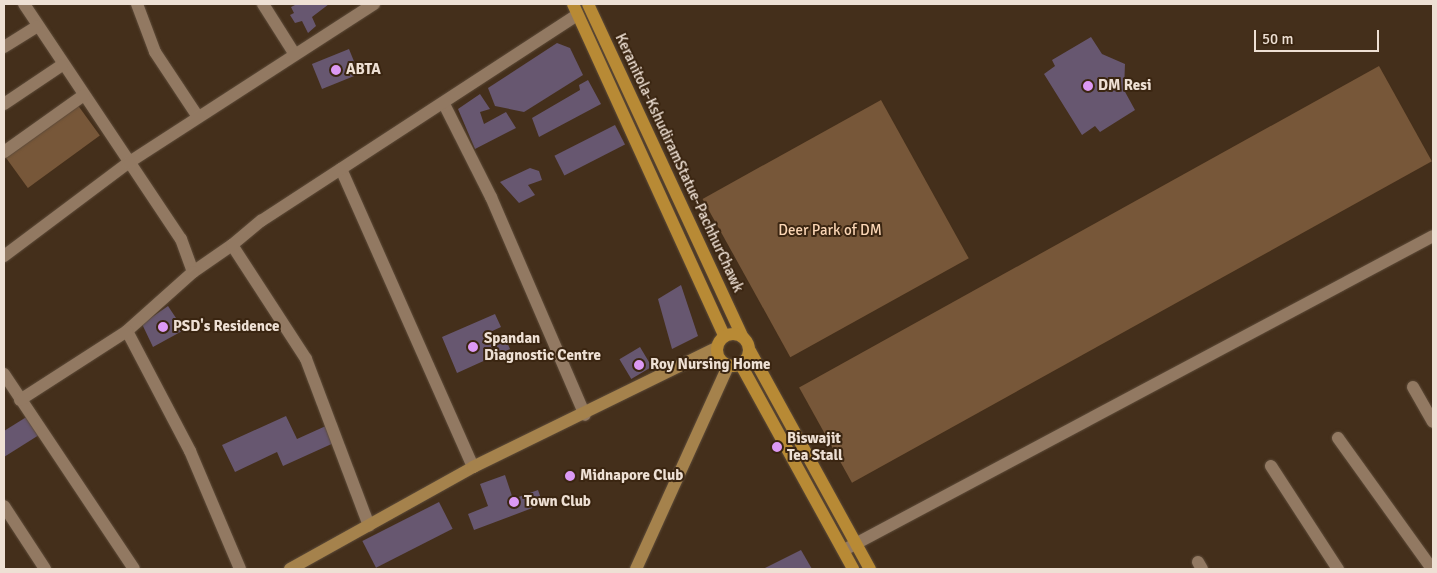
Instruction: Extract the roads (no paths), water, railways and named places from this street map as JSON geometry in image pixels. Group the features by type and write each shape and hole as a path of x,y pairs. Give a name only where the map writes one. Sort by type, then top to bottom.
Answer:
{"main road":[{"name":"Keranitola-KshudiramStatue-PachhurChawk","path":"588,4 742,336 870,569"},
{"name":"Keranitola-KshudiramStatue-PachhurChawk","path":"575,9 724,336"},
{"path":"741,365 728,366 716,348 724,336 742,336"},
{"path":"741,365 750,351"},
{"path":"741,365 853,569"}],"street":[{"path":"24,4 62,65 181,239 193,272"},
{"path":"137,4 155,52 198,117"},
{"path":"263,4 294,53"},
{"path":"4,256 128,163 294,53 374,4"},
{"path":"20,400 127,331 193,272 340,169 444,104 575,9"},
{"path":"4,47 37,26"},
{"path":"4,104 62,65"},
{"path":"4,152 84,95"},
{"path":"444,104 494,206 585,415"},
{"path":"340,169 473,468"},
{"path":"844,550 1433,236"},
{"path":"232,245 306,359 369,526"},
{"path":"127,331 190,451 240,569"},
{"path":"290,569 473,468 585,415 716,348"},
{"path":"636,569 728,366"},
{"path":"4,374 134,569"},
{"path":"1413,387 1433,422"},
{"path":"1338,438 1432,569"},
{"path":"1271,466 1338,569"},
{"path":"4,506 45,569"}],"place":[{"name":"ABTA","path":"336,70"},
{"name":"DM Resi","path":"1088,86"},
{"name":"PSD's Residence","path":"163,327"},
{"name":"Spandan Diagnostic Centre","path":"473,347"},
{"name":"Roy Nursing Home","path":"639,365"},
{"name":"Biswajit Tea Stall","path":"777,447"},
{"name":"Midnapore Club","path":"570,476"},
{"name":"Town Club","path":"514,502"}],"park label":[{"name":"Deer Park of DM","path":"830,231"}]}
